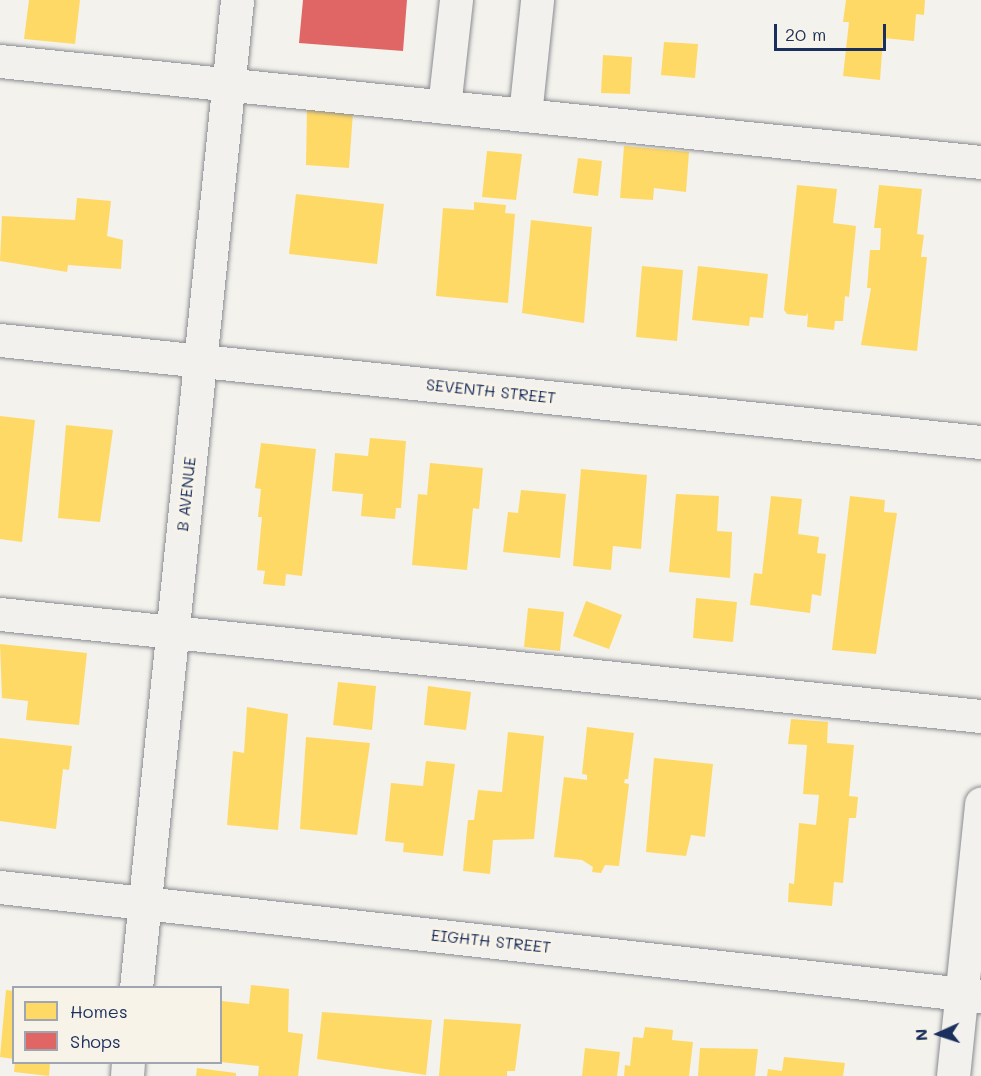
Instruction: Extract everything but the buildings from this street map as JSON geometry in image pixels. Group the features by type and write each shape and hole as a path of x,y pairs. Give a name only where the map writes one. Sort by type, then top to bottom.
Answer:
{"street":[{"name":"B AVENUE","path":"136,986 237,0"},
{"path":"444,107 456,0"},
{"path":"525,115 537,0"},
{"path":"0,61 981,162"},
{"name":"SEVENTH STREET","path":"0,340 981,442"},
{"path":"0,614 981,716"},
{"path":"953,1076 971,995 981,803"},
{"name":"EIGHTH STREET","path":"0,887 971,995"}]}
